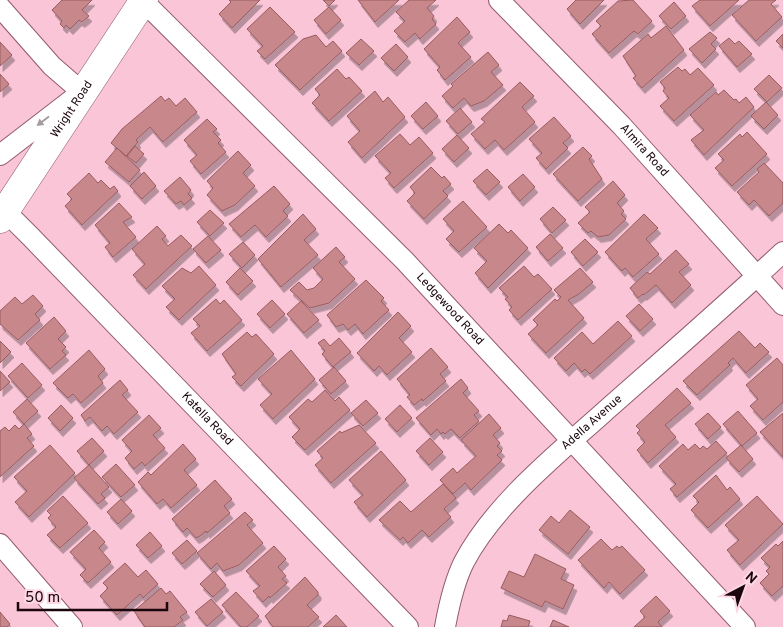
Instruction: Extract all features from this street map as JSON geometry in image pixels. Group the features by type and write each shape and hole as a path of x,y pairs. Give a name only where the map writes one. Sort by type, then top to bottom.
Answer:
{"street":[{"name":"Wright Road","path":"2,213 144,0"},
{"name":"Ledgewood Road","path":"144,0 404,260 746,627"},
{"name":"Almira Road","path":"499,0 621,125 783,305"},
{"path":"0,7 52,66 82,92 0,155"},
{"name":"Katella Road","path":"2,213 408,627"},
{"name":"Adella Avenue","path":"445,627 450,599 464,562 489,525 526,484 573,440 783,252"},
{"path":"0,544 72,627"}],"building":[{"path":"62,0 92,0 82,10 89,16 82,22 79,20 70,29 66,25 64,28 60,24 62,21 52,10"},
{"path":"229,0 260,0 232,28 219,14 231,2"},
{"path":"323,0 335,0 329,6"},
{"path":"358,0 399,0 375,22"},
{"path":"409,0 436,0 427,8 434,16 432,19 436,24 420,39 415,33 405,42 394,31 405,21 396,12"},
{"path":"576,0 604,0 580,24 567,9"},
{"path":"633,0 652,21 638,34 634,31 609,53 592,34 601,26 596,21 618,1"},
{"path":"700,0 739,0 710,26 692,6"},
{"path":"749,0 776,0 771,4 782,17 756,41 732,15"},
{"path":"674,2 686,16 671,29 659,16"},
{"path":"270,7 295,32 265,59 257,51 263,46 247,29"},
{"path":"329,7 341,20 326,34 314,20"},
{"path":"457,17 470,32 458,43 471,57 445,80 437,70 440,67 424,49"},
{"path":"666,26 684,50 642,88 633,78 636,76 623,56 648,34 651,38"},
{"path":"710,32 717,38 711,44 716,49 702,63 689,49"},
{"path":"783,34 783,48 776,41"},
{"path":"316,35 326,47 333,41 342,51 300,90 275,65 303,39"},
{"path":"729,38 735,44 739,41 752,54 737,67 719,46"},
{"path":"361,39 374,51 359,65 346,53"},
{"path":"0,42 12,55 0,66"},
{"path":"396,44 408,57 394,71 381,58"},
{"path":"488,52 499,65 491,72 503,85 484,101 471,106 464,98 453,108 442,96 453,86 451,84"},
{"path":"678,67 682,71 685,69 690,75 698,68 714,85 674,121 660,106 669,98 663,91 665,88 660,82"},
{"path":"337,69 346,79 349,77 362,91 329,121 312,103 320,95 315,89"},
{"path":"0,74 9,84 0,92"},
{"path":"769,75 782,88 767,102 754,89"},
{"path":"520,82 534,96 522,107 535,122 504,150 495,140 485,149 471,134 485,122 481,119"},
{"path":"724,90 739,103 746,97 754,107 704,155 691,140 704,130 690,115 716,92 718,95"},
{"path":"375,91 383,102 388,97 405,117 362,158 348,142 360,131 347,116"},
{"path":"161,96 165,101 169,98 176,106 185,98 197,112 163,142 150,127 136,140 138,142 126,156 111,143 122,129"},
{"path":"426,102 438,116 423,129 411,116"},
{"path":"766,102 778,115 764,129 751,116"},
{"path":"460,108 472,122 458,134 446,121"},
{"path":"554,117 571,136 563,143 568,148 546,169 536,158 542,153 529,139"},
{"path":"207,119 217,129 213,132 221,140 218,143 226,152 201,174 190,161 197,155 184,140"},
{"path":"747,132 767,154 732,186 715,168 724,160 718,154 740,134 742,137"},
{"path":"400,134 410,145 419,137 433,153 394,188 385,178 391,173 375,156"},
{"path":"457,135 469,148 454,162 442,149"},
{"path":"135,146 144,154 136,163 127,156"},
{"path":"583,147 592,156 589,159 602,179 578,201 553,174"},
{"path":"117,148 140,170 129,182 105,162"},
{"path":"238,151 251,165 243,173 255,186 235,205 222,211 207,195 213,188 207,181"},
{"path":"764,163 783,183 783,203 769,216 754,200 749,205 737,192 759,172 757,169"},
{"path":"431,167 442,178 444,176 451,184 443,191 448,196 424,219 407,201 415,193 410,187"},
{"path":"487,169 500,182 486,195 473,181"},
{"path":"144,172 156,186 142,199 130,186"},
{"path":"89,173 98,183 101,180 110,189 114,186 118,191 82,225 65,206 72,199 67,194"},
{"path":"523,174 535,187 520,201 508,187"},
{"path":"180,177 191,190 188,194 192,198 184,205 181,201 176,204 164,191"},
{"path":"613,181 625,195 617,203 624,211 621,214 626,219 609,235 598,237 591,231 588,233 578,223 590,212 585,207"},
{"path":"274,186 290,204 283,211 288,216 266,237 255,225 241,237 229,224"},
{"path":"463,201 487,227 459,252 446,239 454,231 443,219"},
{"path":"119,203 132,217 123,222 136,237 113,257 105,247 110,243 95,225"},
{"path":"553,207 566,220 552,233 540,219"},
{"path":"210,210 224,223 210,236 197,222"},
{"path":"303,214 316,229 304,240 318,255 281,287 258,259"},
{"path":"644,214 658,228 646,239 659,254 633,277 625,268 622,271 605,252"},
{"path":"499,224 508,233 511,230 528,248 488,288 475,273 487,261 474,248"},
{"path":"157,226 166,236 162,239 168,246 181,235 192,246 146,289 133,275 145,264 132,249"},
{"path":"550,234 563,248 548,261 536,247"},
{"path":"208,236 221,250 206,263 193,249"},
{"path":"585,239 598,252 583,266 571,252"},
{"path":"243,242 255,255 242,268 229,254"},
{"path":"336,247 345,257 339,262 355,279 329,303 310,308 290,290 299,282 307,290 314,288 323,279 313,268"},
{"path":"676,250 689,264 679,272 691,285 672,303 656,285 638,298 630,288 647,272 650,274"},
{"path":"199,266 216,285 179,320 166,307 175,299 162,286 182,268 191,273"},
{"path":"524,266 534,277 538,274 552,289 518,320 509,310 512,307 505,299 508,297 499,288"},
{"path":"240,268 253,281 238,295 226,282"},
{"path":"580,268 593,282 579,294 568,300 584,318 546,353 528,334 538,325 533,320 555,299 557,301 561,297 554,290"},
{"path":"366,280 384,298 381,301 389,310 363,334 355,324 348,330 343,324 336,327 327,315"},
{"path":"33,295 43,306 35,314 40,320 18,340 0,324 0,311 15,297 22,304"},
{"path":"216,299 220,304 224,300 242,320 207,351 191,333 200,326 193,319"},
{"path":"272,300 285,314 270,328 257,314"},
{"path":"301,301 319,320 304,333 287,314"},
{"path":"639,304 653,319 640,331 626,316"},
{"path":"398,312 411,326 399,338 412,352 387,375 379,366 374,371 357,353"},
{"path":"54,317 66,331 58,339 66,347 62,351 66,355 50,369 26,343"},
{"path":"618,321 632,336 590,374 585,369 582,372 574,363 566,371 554,358 582,332 593,344"},
{"path":"739,331 755,348 760,343 769,352 746,373 733,358 728,363 730,365 697,395 683,381"},
{"path":"247,332 252,337 256,334 274,354 241,386 232,377 236,374 222,354"},
{"path":"339,338 351,352 333,367 322,354 325,351 318,343 324,339 330,346"},
{"path":"0,341 11,352 0,363"},
{"path":"431,348 448,367 440,374 446,381 423,401 422,399 414,405 407,397 410,395 397,379"},
{"path":"89,350 105,369 98,376 103,383 81,403 73,394 68,398 53,383"},
{"path":"291,350 315,379 273,419 260,405 272,394 258,379"},
{"path":"777,358 783,365 783,402 763,420 750,406 758,399 746,385"},
{"path":"22,363 42,385 28,398 8,376"},
{"path":"334,367 346,381 331,394 319,380"},
{"path":"0,371 10,382 0,391"},
{"path":"461,379 468,388 463,393 479,411 474,415 479,421 460,438 451,429 445,434 443,432 441,434 437,429 431,435 416,418"},
{"path":"120,380 128,390 122,395 138,412 114,434 107,426 102,431 90,417 85,421 81,415"},
{"path":"677,388 691,403 665,425 676,437 648,463 637,450 645,442 637,433 640,430 636,426"},
{"path":"325,390 335,401 339,397 350,410 305,450 292,437 300,429 289,417 308,399 312,402"},
{"path":"27,399 38,411 24,424 13,412"},
{"path":"366,400 378,413 363,426 351,413"},
{"path":"61,405 73,418 60,431 48,418"},
{"path":"400,405 412,418 397,432 385,419"},
{"path":"738,411 757,433 742,446 723,424"},
{"path":"708,413 721,427 708,439 695,424"},
{"path":"783,413 783,457 760,432"},
{"path":"489,414 501,428 493,435 500,443 497,446 502,451 497,455 502,460 471,490 465,483 453,494 440,480 453,468 457,473 476,456 461,440"},
{"path":"149,415 161,428 153,435 165,448 145,466 142,462 134,469 125,458 132,451 122,440"},
{"path":"24,424 32,434 27,438 34,446 0,477 0,431 5,427 9,431 15,425 19,429"},
{"path":"359,425 376,443 331,483 315,465 323,458 317,451 340,431 341,433"},
{"path":"92,438 104,451 89,465 77,451"},
{"path":"430,438 443,452 429,465 416,451"},
{"path":"716,441 727,453 677,497 670,489 676,484 659,466 683,444 688,450 695,444 700,449 703,446 707,449"},
{"path":"183,444 196,459 184,470 197,485 171,508 163,499 157,504 138,482 148,472 151,475"},
{"path":"50,445 75,473 29,517 15,502 27,491 14,477"},
{"path":"741,445 753,459 739,472 726,458"},
{"path":"381,451 406,480 367,517 354,502 363,495 349,480"},
{"path":"116,464 135,485 121,497 102,477"},
{"path":"89,465 109,487 101,494 105,498 98,504 74,478"},
{"path":"716,475 727,490 730,487 740,499 708,528 691,510 699,502 693,496"},
{"path":"215,480 232,499 224,506 230,513 207,533 206,531 196,538 187,528 183,532 172,519"},
{"path":"443,484 456,498 444,509 451,517 429,537 422,530 408,543 403,537 400,540 379,520 400,501 411,512"},
{"path":"63,496 88,523 60,548 47,535 56,527 48,518 51,515 47,511"},
{"path":"757,496 783,524 740,565 727,550 739,540 725,525"},
{"path":"121,499 132,511 118,524 107,512"},
{"path":"570,510 590,527 568,554 539,530 551,516 559,523"},
{"path":"245,512 253,520 247,525 263,543 239,565 223,571 217,563 211,569 197,553"},
{"path":"94,530 105,542 99,548 111,562 88,583 80,575 86,569 70,552"},
{"path":"150,532 162,546 148,558 136,545"},
{"path":"601,539 612,550 617,546 619,548 622,546 645,570 620,594 609,582 604,588 578,560"},
{"path":"187,540 197,551 182,564 172,553"},
{"path":"783,541 783,586 772,596 760,583 769,574 766,571 770,567 761,558 776,544 778,546"},
{"path":"274,546 286,559 278,567 286,576 282,579 287,583 263,602 253,591 260,586 246,571"},
{"path":"535,554 566,569 561,579 574,585 563,609 545,601 542,607 501,588 509,571 524,577"},
{"path":"125,563 138,577 146,570 158,584 143,598 140,594 117,615 100,596 108,588 103,583"},
{"path":"214,571 226,585 213,597 200,584"},
{"path":"305,577 318,592 318,595 307,605 319,617 308,627 273,627 265,616"},
{"path":"161,588 166,594 170,591 187,612 180,617 183,620 174,627 145,627 134,611"},
{"path":"236,592 259,616 247,627 241,627 222,605"},
{"path":"656,596 670,611 658,622 662,627 634,627 645,617 640,611"},
{"path":"211,599 223,612 207,626 195,612"},
{"path":"0,612 10,624 7,627 0,627"},
{"path":"336,615 347,627 323,627"},
{"path":"509,615 530,621 528,627 501,627 503,620 507,621"},
{"path":"553,620 569,627 550,627"}]}
